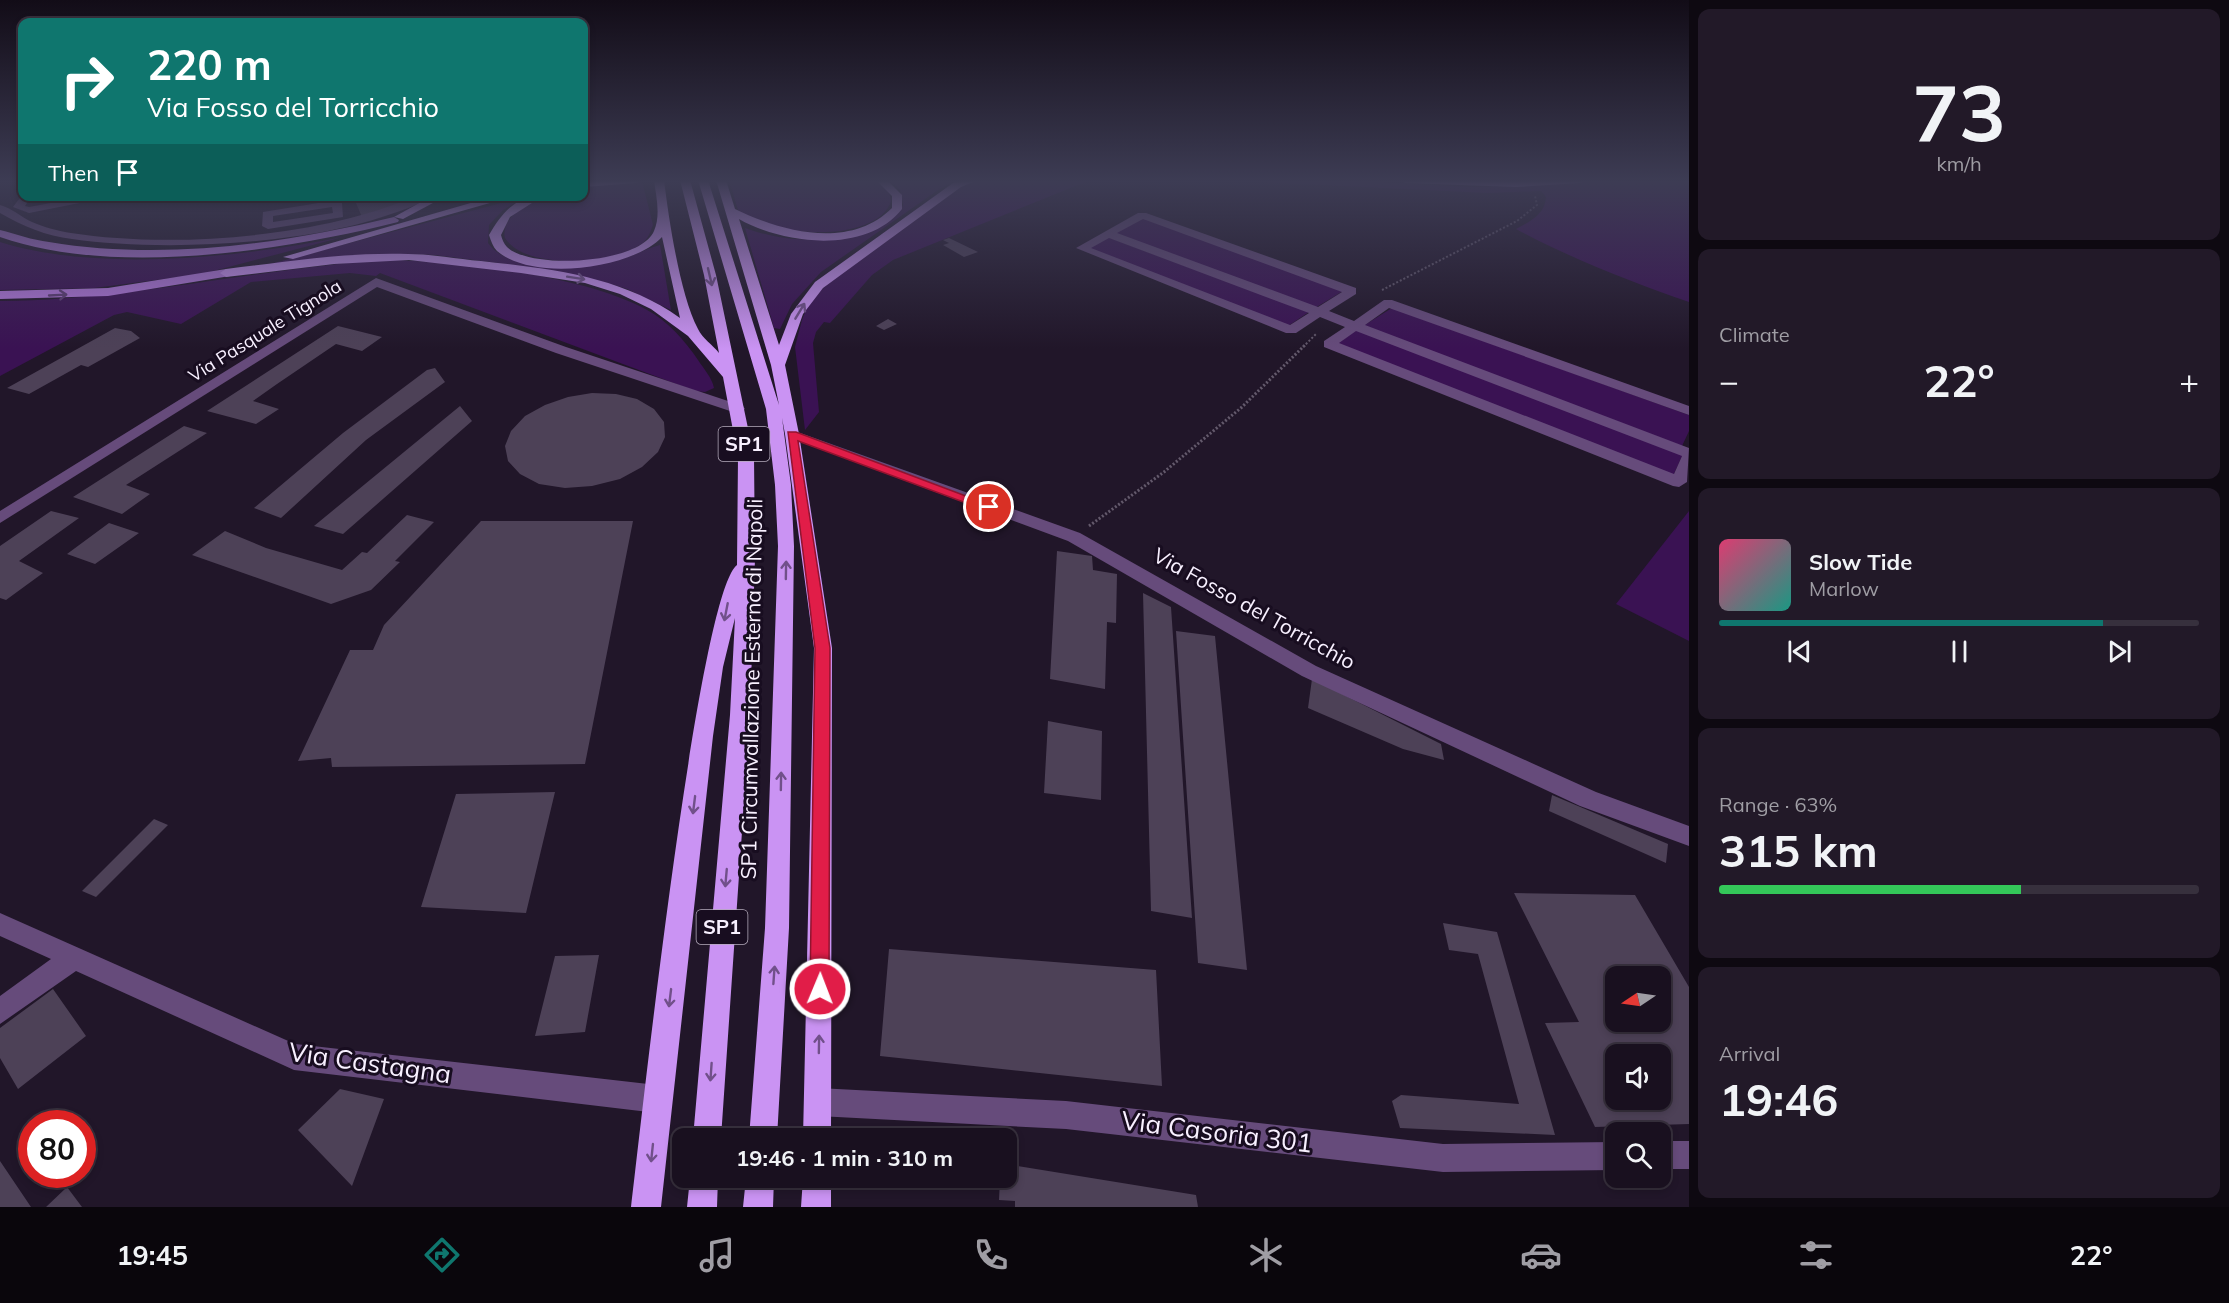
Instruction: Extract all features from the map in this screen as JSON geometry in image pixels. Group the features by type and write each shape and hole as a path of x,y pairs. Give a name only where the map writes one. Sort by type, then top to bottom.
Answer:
{"highway":[{"path":"226,273 361,236"},
{"path":"496,236 500,248 525,261 566,264 623,256 641,249 657,236"},
{"name":"SP1","path":"668,236 684,312 693,333 709,350 732,382"},
{"name":"SP1 Circumvallazione Esterna di Napoli","path":"700,236 710,275 746,456 746,558 740,715 718,962 708,1128"},
{"name":"SP1 Circumvallazione Esterna di Napoli","path":"720,236 769,395 776,428 783,485 786,546 777,928 764,1128"},
{"path":"740,236 778,365 792,434 823,648 818,1128"},
{"path":"769,395 796,314 819,285 886,236"},
{"path":"226,273 334,260 409,257 521,269 587,280 624,291 655,306 693,333"},
{"path":"646,1207 657,1099 704,726 729,601 746,558"},
{"path":"702,1207 703,1188"},
{"path":"758,1207 759,1188"},
{"path":"816,1207 817,1188"}],"main road":[{"path":"15,236 71,249 177,253 284,244 330,236"},
{"path":"0,295 108,292 226,273"}],"street":[{"path":"84,236 179,241 206,236"},
{"path":"1104,236 1082,248 1291,330 1352,291 1201,236"},
{"path":"1114,236 1356,326 1689,455 1679,482 1329,344 1356,326 1388,303 1689,411"},
{"name":"Via Pasquale Tignola","path":"0,518 376,282 561,350 738,409"},
{"name":"Via Fosso del Torricchio","path":"792,434 1074,537 1310,671 1588,799 1689,836"},
{"name":"Via Castagna","path":"0,924 294,1057 657,1099"},
{"path":"0,1011 73,958"},
{"name":"Via Casoria 301","path":"818,1102 1066,1115 1443,1158 1605,1156"},
{"path":"1671,1155 1689,1155"}],"path":[{"path":"1377,293 1487,236"},
{"path":"1074,537 1164,472 1242,407 1306,342 1337,319"}],"shaded area":[{"path":"375,236 488,236 488,243 499,253 513,260 550,266 606,262 660,245 671,310 627,289 608,283 521,266 435,255 412,254 270,264"},
{"path":"648,236 644,242 631,250 613,256 572,261 532,256 516,249 505,238"},
{"path":"747,236 872,236 821,272 792,304 780,329 774,328"},
{"path":"892,236 951,236 893,260 872,275 830,323 824,322 816,332 813,343 819,412 805,430 795,347 809,302 834,278"},
{"path":"1123,236 1193,236 1343,291 1315,308"},
{"path":"1531,236 1689,236 1689,302 1601,269"},
{"path":"343,237 202,274 94,288 0,290 0,242 39,252 81,257 171,259 260,251"},
{"path":"1107,237 1309,312 1288,326 1087,248"},
{"path":"380,260 443,263 517,272 589,287 621,298 647,310 669,326 693,353 710,377 714,388 705,392 695,391 380,273 376,276 350,273 251,282 181,324 127,312 114,315 0,376 0,301 95,296 285,270"},
{"path":"1392,308 1689,415 1689,431 1682,446 1363,326"},
{"path":"1358,329 1683,454 1673,476 1337,344"},
{"path":"1689,511 1689,641 1616,604"}],"building":[{"path":"949,238 978,252 964,257 943,245 949,243 943,240"},
{"path":"888,319 897,324 884,330 876,326"},
{"path":"338,326 382,337 362,351 336,344 277,384 253,401 279,409 256,424 207,411"},
{"path":"115,328 131,331 140,338 88,367 81,365 29,394 7,388"},
{"path":"435,368 445,382 366,440 281,518 254,508 343,433 427,370"},
{"path":"592,393 616,394 637,399 654,409 664,422 665,437 658,452 642,467 620,479 592,486 565,488 539,484 520,474 508,461 505,446 511,431 525,416 545,405 568,397"},
{"path":"460,406 472,421 343,534 314,526"},
{"path":"184,426 207,433 126,485 150,494 122,514 73,497"},
{"path":"51,511 79,518 19,561 43,573 6,600 0,598 0,546"},
{"path":"407,515 434,522 395,561 400,562 371,590 331,604 192,555 225,531 266,548 342,570 362,552 367,553"},
{"path":"481,521 633,521 585,764 332,767 331,758 298,761 350,650 373,650 384,625"},
{"path":"109,523 139,533 95,564 67,554"},
{"path":"1057,551 1092,556 1093,570 1117,574 1116,623 1107,622 1105,689 1050,679"},
{"path":"1143,593 1171,607 1192,918 1151,911"},
{"path":"1176,631 1215,636 1247,970 1198,963"},
{"path":"1312,679 1441,744 1444,760 1403,749 1308,708"},
{"path":"1048,721 1102,731 1101,800 1044,793"},
{"path":"555,792 526,913 421,907 456,794"},
{"path":"1552,795 1668,844 1666,863 1549,811"},
{"path":"154,819 168,825 96,897 82,891"},
{"path":"1514,893 1635,895 1689,987 1689,1124 1605,1122 1605,1127 1595,1127 1545,1023 1579,1022"},
{"path":"1443,923 1497,932 1555,1135 1400,1128 1392,1101 1401,1095 1519,1104 1478,954 1449,950"},
{"path":"889,949 1156,970 1162,1086 880,1056"},
{"path":"599,955 585,1032 535,1036 555,956"},
{"path":"53,989 86,1036 18,1089 0,1058 0,1028"},
{"path":"340,1089 384,1099 352,1186 298,1130"},
{"path":"0,1161 31,1207 0,1207"},
{"path":"1017,1166 1196,1195 1198,1207 1015,1207 1015,1201 999,1200 1000,1188 1017,1188"},
{"path":"68,1188 82,1207 46,1207"}],"route":[{"path":"820,989 823,648 792,434 989,507"}]}
